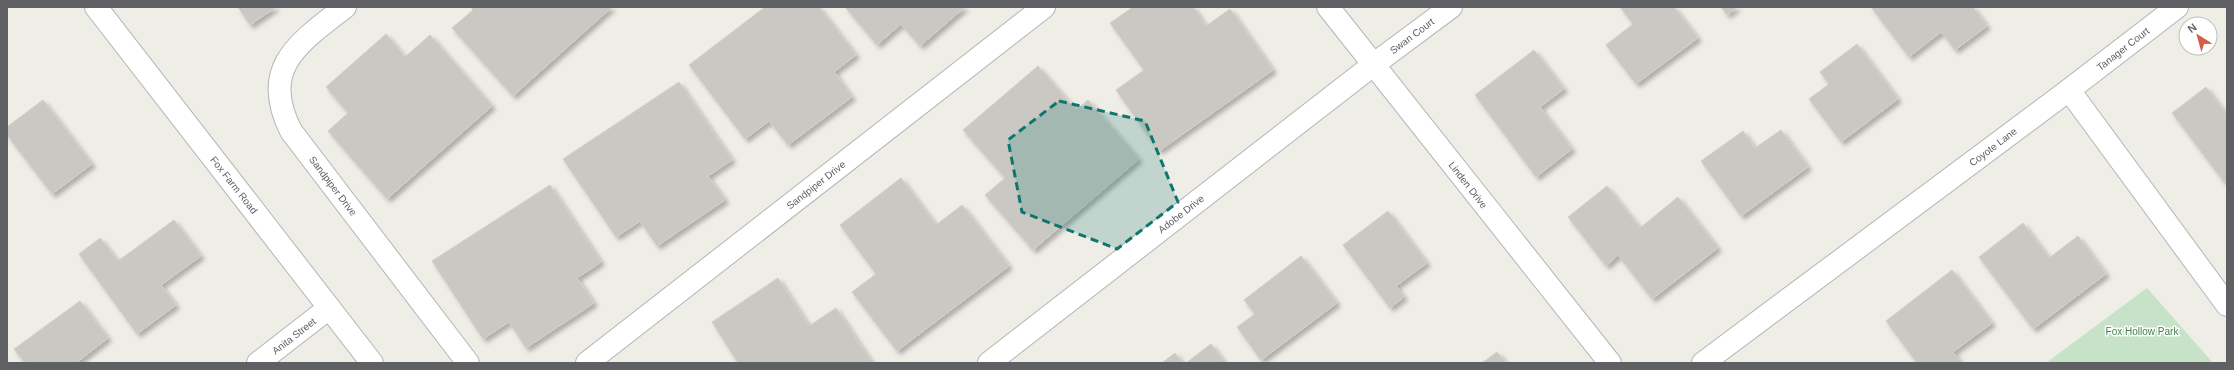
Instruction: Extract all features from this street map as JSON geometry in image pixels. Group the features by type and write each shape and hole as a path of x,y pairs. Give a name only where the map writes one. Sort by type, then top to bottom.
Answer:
{"street":[{"name":"Fox Farm Road","path":"96,7 372,363"},
{"name":"Sandpiper Drive","path":"345,7 304,39 290,54 282,73 279,93 282,113 291,131 468,363"},
{"name":"Sandpiper Drive","path":"587,363 1044,7"},
{"name":"Linden Drive","path":"1328,7 1610,363"},
{"name":"Swan Court","path":"1373,65 1451,7"},
{"name":"Tanager Court","path":"2069,90 2177,7"},
{"name":"Adobe Drive","path":"989,363 1373,65"},
{"path":"2069,90 2225,298"},
{"name":"Coyote Lane","path":"1703,363 2069,90"},
{"name":"Anita Street","path":"258,363 329,308"}],"highlighted area":[{"path":"1059,101 1145,121 1178,202 1117,249 1022,212 1008,140"}],"green space":[{"name":"Fox Hollow Park","path":"2147,288 2213,363 2046,363"}],"building":[{"path":"238,7 276,7 250,25"},
{"path":"471,7 612,7 513,96 452,28 473,10"},
{"path":"765,7 819,7 856,55 834,72 852,97 788,145 769,121 745,139 689,65"},
{"path":"845,7 965,7 920,46 901,24 877,45"},
{"path":"1133,7 1193,7 1206,26 1230,9 1273,70 1159,151 1116,90 1144,70 1110,23"},
{"path":"1620,7 1674,7 1698,38 1636,84 1606,45 1633,24"},
{"path":"1721,7 1737,7 1727,15"},
{"path":"1871,7 1973,7 1987,26 1955,50 1941,32 1909,57"},
{"path":"386,34 405,57 430,35 492,106 387,199 328,131 348,113 326,87"},
{"path":"1857,44 1898,99 1841,142 1809,99 1829,84 1820,72"},
{"path":"1534,50 1564,89 1540,107 1572,149 1536,177 1475,95"},
{"path":"1038,66 1076,110 1088,100 1139,159 1033,250 985,195 1005,178 963,130"},
{"path":"679,82 732,160 708,176 725,200 657,246 640,221 616,237 563,159"},
{"path":"2206,87 2227,115 2227,179 2224,182 2172,113"},
{"path":"43,100 92,164 52,194 7,135 7,127"},
{"path":"1781,130 1808,167 1741,216 1701,161 1743,131 1755,148"},
{"path":"901,178 936,225 962,205 1009,266 897,351 852,292 876,274 840,225"},
{"path":"550,185 601,262 577,278 594,303 526,348 509,322 483,339 432,261"},
{"path":"1607,186 1640,228 1678,197 1718,248 1652,299 1618,255 1606,266 1568,217"},
{"path":"1388,211 1427,263 1396,286 1404,297 1390,308 1343,245"},
{"path":"174,220 201,256 161,285 176,305 137,334 79,254 100,238 118,261"},
{"path":"2023,223 2049,258 2078,236 2106,274 2033,329 1979,257"},
{"path":"1301,256 1337,303 1261,360 1237,327 1255,314 1244,300"},
{"path":"1952,270 1992,323 1953,352 1961,363 1917,363 1886,321"},
{"path":"778,278 809,326 836,308 872,363 738,363 712,322"},
{"path":"80,301 108,338 76,363 25,363 14,349"},
{"path":"1211,344 1225,363 1186,363"},
{"path":"1497,352 1506,363 1482,363"},
{"path":"1175,353 1182,363 1162,363"}]}
